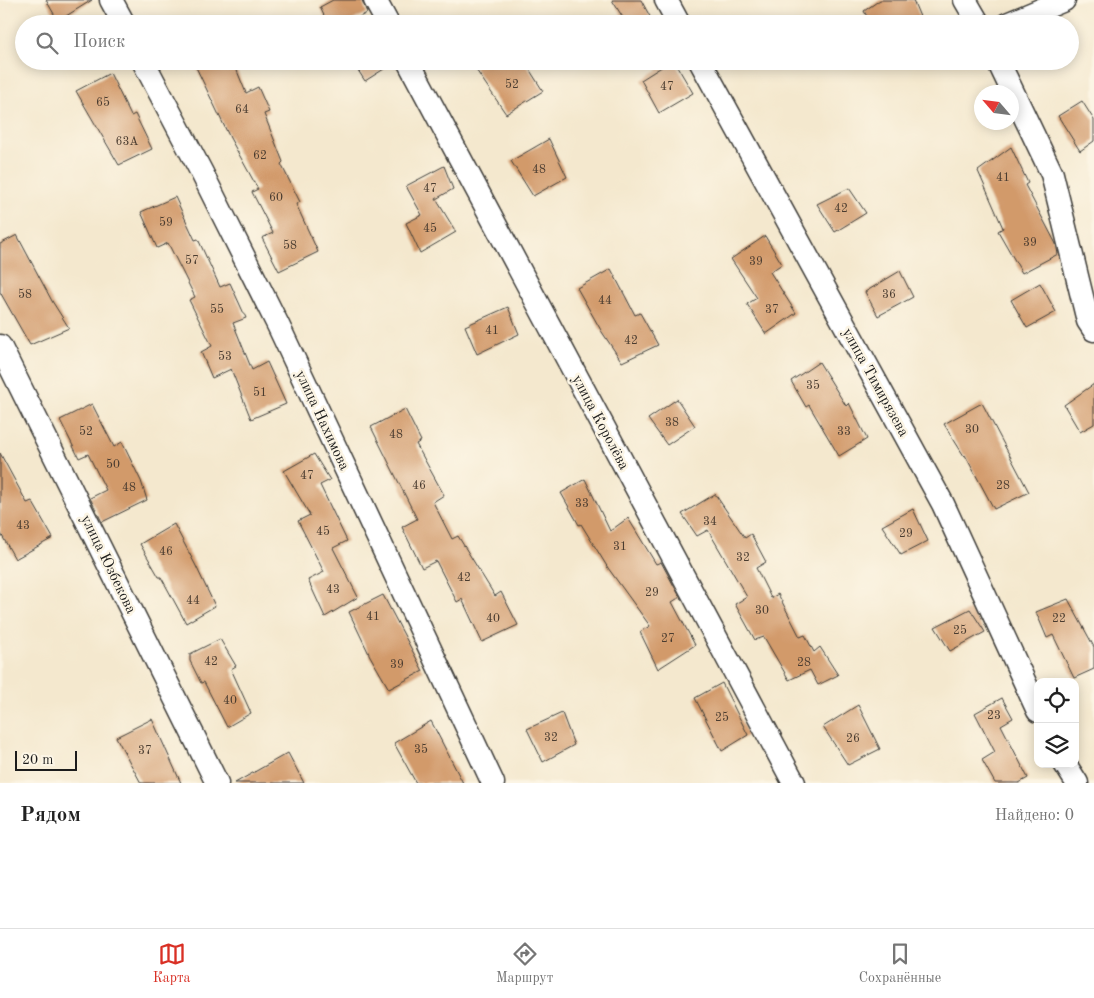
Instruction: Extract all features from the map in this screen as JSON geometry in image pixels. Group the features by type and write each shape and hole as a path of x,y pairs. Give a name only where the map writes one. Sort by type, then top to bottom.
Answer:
{"street":[{"path":"111,0 119,15"},
{"path":"375,0 383,15"},
{"path":"666,0 675,15"},
{"path":"965,0 974,15"},
{"path":"1028,15 1064,0"},
{"name":"улица Нахимова","path":"149,70 202,172 278,326 493,783"},
{"name":"улица Королёва","path":"413,70 794,783"},
{"name":"улица Тимирязева","path":"705,70 943,504 1034,702"},
{"path":"1002,70 1052,174 1088,321 1094,330"},
{"name":"улица Юзбекова","path":"0,346 217,783"},
{"path":"1068,768 1077,783"}],"building":[{"path":"46,0 92,0 68,15 55,15"},
{"path":"333,0 362,0 367,13 363,15 324,15 320,7"},
{"path":"612,0 641,0 649,15 621,15"},
{"path":"880,0 913,0 919,15 866,15 864,11"},
{"path":"197,70 237,70 246,93 258,87 269,112 264,114 283,162 281,164 300,202 296,204 318,252 279,271 262,238 273,233 252,192 258,189 230,138"},
{"path":"358,70 382,70 365,81"},
{"path":"476,70 530,70 543,91 506,114"},
{"path":"657,70 679,70 693,93 659,113 641,80"},
{"path":"110,73 131,116 135,114 152,149 119,165 76,91"},
{"path":"1082,101 1094,120 1094,141 1080,151 1058,116"},
{"path":"549,139 567,177 533,196 511,161"},
{"path":"1011,147 1028,183 1025,185 1056,244 1058,254 1022,273 998,231 1003,228 978,171"},
{"path":"444,166 453,189 436,199 456,232 420,253 406,223 422,215 406,186"},
{"path":"849,188 866,213 835,232 817,204"},
{"path":"175,197 195,240 198,239 220,287 230,283 246,318 233,323 252,370 267,362 286,404 251,419 231,369 212,378 201,352 212,346 189,300 195,297 168,243 157,248 141,212"},
{"path":"17,235 52,301 69,328 30,345 0,292 0,244"},
{"path":"765,236 782,264 770,272 796,313 766,334 747,304 757,298 731,259"},
{"path":"611,269 635,315 640,313 658,345 622,362 602,332 577,288"},
{"path":"900,271 913,297 878,316 865,292"},
{"path":"1040,283 1056,312 1027,328 1011,300"},
{"path":"508,307 519,334 477,354 465,326"},
{"path":"819,362 846,406 849,403 867,439 839,456 809,405 806,407 791,381"},
{"path":"1094,384 1094,424 1080,432 1064,405"},
{"path":"677,399 695,426 667,445 648,419"},
{"path":"982,403 1029,492 994,509 965,455 944,424"},
{"path":"92,404 114,447 122,442 141,481 147,500 102,522 90,498 106,490 88,454 79,458 60,420"},
{"path":"405,409 421,441 416,444 444,495 433,502 452,539 458,536 495,596 501,592 518,625 482,642 462,599 457,602 436,561 422,568 402,527 417,519 371,427"},
{"path":"0,453 27,503 32,501 53,538 15,559 0,532"},
{"path":"314,454 330,480 320,485 347,541 333,548 358,597 325,617 308,580 324,572 298,521 310,515 284,471"},
{"path":"585,479 610,531 628,518 656,564 661,562 680,597 672,602 695,645 658,669 640,632 650,626 608,568 581,524 579,525 561,493"},
{"path":"715,494 745,538 751,534 766,562 756,568 771,598 778,594 800,637 805,635 814,652 820,647 838,675 818,685 810,670 789,680 764,637 755,640 735,604 747,597 708,530 697,536 682,514"},
{"path":"913,509 928,541 901,555 882,526"},
{"path":"174,524 215,606 186,623 161,577 159,577 140,544"},
{"path":"383,595 423,671 389,689 370,656 349,612"},
{"path":"1068,599 1094,647 1094,669 1074,678 1053,635 1047,638 1036,612"},
{"path":"970,609 985,632 950,651 935,627"},
{"path":"220,639 236,666 231,669 251,713 227,727 204,682 201,683 190,661 190,654"},
{"path":"722,683 748,735 722,751 695,698"},
{"path":"1002,698 1013,718 1001,725 1028,778 1019,783 995,783 982,760 995,752 975,713"},
{"path":"858,705 880,749 848,765 823,727"},
{"path":"562,713 574,745 543,762 527,729"},
{"path":"152,719 181,783 141,783 116,737"},
{"path":"431,721 463,783 416,783 394,743"},
{"path":"288,753 304,783 235,783"}]}
